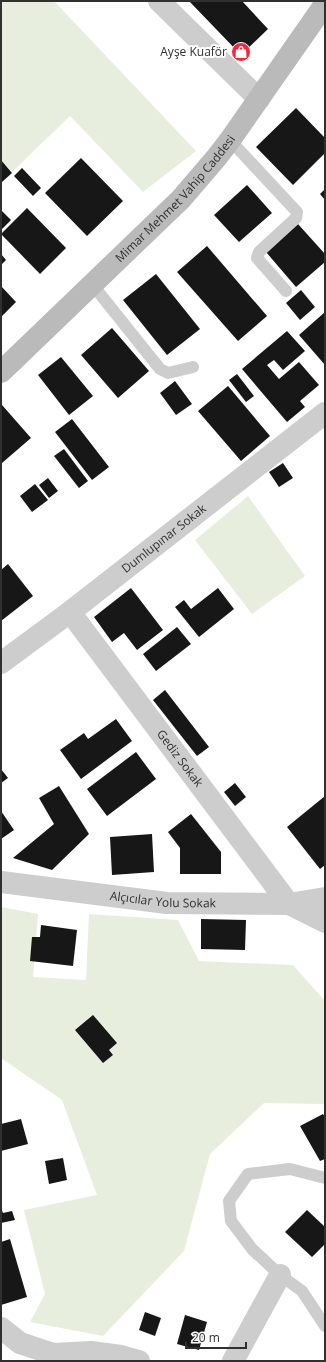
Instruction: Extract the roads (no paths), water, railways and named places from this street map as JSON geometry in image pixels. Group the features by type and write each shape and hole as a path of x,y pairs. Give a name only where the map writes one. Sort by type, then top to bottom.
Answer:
{"main road":[{"name":"Mimar Mehmet Vahip Caddesi","path":"1,372 181,199 230,140 325,4"}],"street":[{"path":"160,1 259,99"},
{"name":"Dumlupınar Sokak","path":"1,663 70,612 325,413"},
{"name":"Gediz Sokak","path":"70,612 289,904"},
{"name":"Alçıcılar Yolu Sokak","path":"1,882 167,903 289,904 325,898"},
{"path":"289,904 325,922"},
{"path":"233,1361 280,1275"},
{"path":"1,1328 20,1343 53,1354 91,1352 121,1356 139,1361"}],"lane":[{"path":"230,140 297,212 296,218 259,252 257,258 286,291"},
{"path":"92,284 160,369 168,373 193,367"},
{"path":"325,1178 290,1169 248,1174 229,1201 231,1220 252,1249 280,1275 302,1291 325,1326"}],"place":[{"name":"Ayşe Kuaför","path":"241,52"}]}
